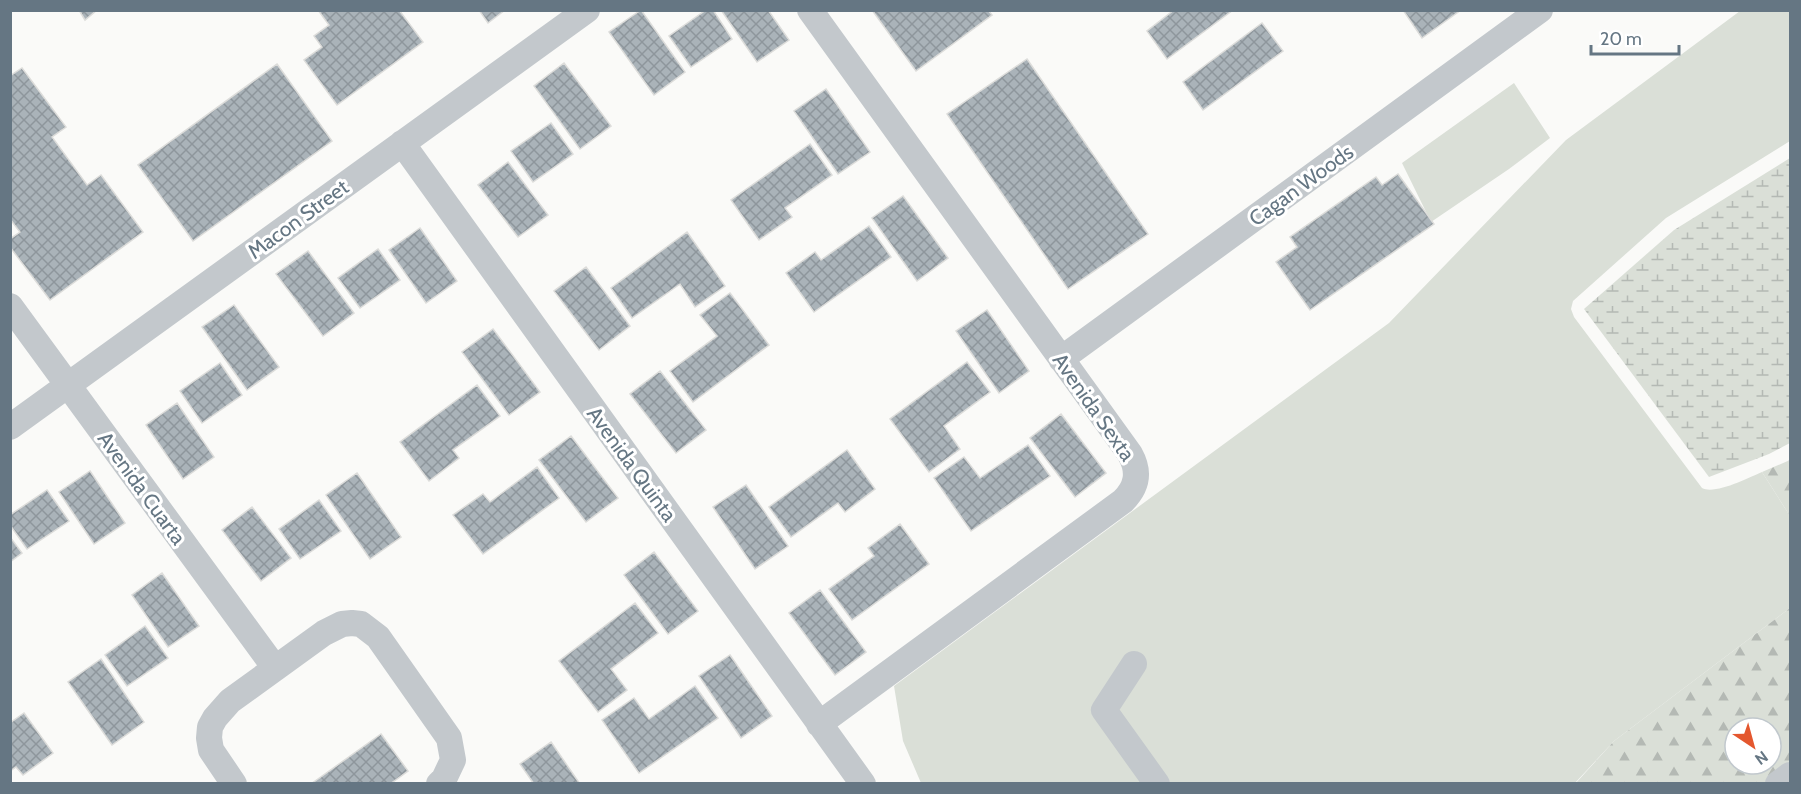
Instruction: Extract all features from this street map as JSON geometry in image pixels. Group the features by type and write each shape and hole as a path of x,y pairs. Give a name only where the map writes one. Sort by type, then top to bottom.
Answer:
{"street":[{"name":"Macon Street","path":"10,428 586,10"},
{"name":"Avenida Sexta","path":"810,10 1134,462 1137,472 1134,488 1123,501 819,724"},
{"name":"Cagan Woods","path":"1061,359 1540,10"},
{"name":"Avenida Quinta","path":"402,144 863,783"},
{"name":"Avenida Cuarta","path":"10,306 275,668"},
{"path":"234,783 211,750 208,738 215,718 230,701 332,628 352,623 361,624 378,637 450,738 453,760 444,779 439,783"},
{"path":"1134,664 1104,710 1157,783"},
{"path":"1778,783 1791,775"}],"green space":[{"path":"1740,11 1790,11 1790,141 1666,218 1573,301 1571,309 1574,317 1702,488 1708,490 1723,488 1762,472 1790,516 1790,608 1614,741 1575,783 921,783 903,741 894,686 1389,323 1566,140"},
{"path":"1514,83 1550,138 1431,222 1402,163"},
{"path":"1790,158 1790,443 1769,454 1709,477 1584,309 1674,230"},
{"path":"1790,460 1790,516 1762,472"},
{"path":"1790,608 1790,783 1575,784 1614,741"}],"building":[{"path":"79,10 97,10 85,20"},
{"path":"318,10 399,10 423,42 337,105 304,60 322,47 314,36 329,25"},
{"path":"479,10 505,10 488,23"},
{"path":"641,10 685,72 654,95 609,32"},
{"path":"706,10 713,10 732,39 691,67 669,36"},
{"path":"721,10 768,10 789,40 757,62"},
{"path":"872,10 988,10 992,15 916,71"},
{"path":"1174,10 1233,10 1167,59 1147,31"},
{"path":"1403,10 1461,10 1422,38"},
{"path":"1262,23 1283,51 1203,110 1183,82"},
{"path":"1027,59 1148,234 1068,289 947,114"},
{"path":"564,63 611,126 580,149 534,86"},
{"path":"277,64 332,141 193,241 138,165"},
{"path":"22,68 66,127 52,137 87,185 101,175 143,232 50,300 10,247 10,239 20,232 10,219 10,76"},
{"path":"826,89 870,152 838,174 794,111"},
{"path":"551,123 573,154 533,182 511,151"},
{"path":"810,144 832,175 785,208 792,217 759,240 731,200"},
{"path":"508,162 548,215 518,237 478,185"},
{"path":"1398,174 1434,224 1310,310 1276,262 1297,247 1290,237 1376,177 1382,185"},
{"path":"903,196 948,258 917,281 872,218"},
{"path":"869,226 891,257 814,312 786,273 815,252 821,260"},
{"path":"420,228 457,281 426,303 389,250"},
{"path":"687,232 725,286 695,307 680,284 632,318 611,288"},
{"path":"378,249 400,280 360,308 338,278"},
{"path":"308,251 354,313 323,336 276,274"},
{"path":"586,267 630,326 599,350 554,291"},
{"path":"730,293 769,345 693,402 670,371 717,336 700,315"},
{"path":"234,305 279,367 247,390 202,327"},
{"path":"987,310 1029,371 999,393 956,331"},
{"path":"493,329 540,392 509,415 462,352"},
{"path":"967,362 990,392 944,426 960,449 929,472 890,419"},
{"path":"220,363 242,395 202,423 180,391"},
{"path":"660,371 706,430 676,453 630,394"},
{"path":"477,385 500,416 453,450 459,458 429,481 400,442"},
{"path":"177,403 214,457 183,479 146,425"},
{"path":"1061,414 1106,473 1075,497 1030,438"},
{"path":"571,436 618,498 586,522 539,460"},
{"path":"1028,445 1050,476 971,531 934,478 964,457 980,478"},
{"path":"847,450 875,489 845,512 838,503 791,537 769,507"},
{"path":"537,467 559,498 483,554 453,515 483,494 490,502"},
{"path":"90,471 125,523 94,544 59,492"},
{"path":"357,473 401,537 370,559 326,495"},
{"path":"746,485 788,546 755,569 713,507"},
{"path":"47,490 69,521 27,549 10,525 10,515"},
{"path":"319,500 341,531 300,559 279,529"},
{"path":"252,507 291,558 261,581 222,530"},
{"path":"900,524 929,564 852,620 829,589 874,556 868,548"},
{"path":"10,537 22,553 10,562"},
{"path":"654,552 698,611 668,634 624,575"},
{"path":"162,573 199,626 168,647 132,595"},
{"path":"820,590 866,652 835,675 789,613"},
{"path":"635,603 658,633 611,669 627,690 598,712 559,661"},
{"path":"145,626 168,658 127,686 105,655"},
{"path":"730,655 772,716 741,738 699,676"},
{"path":"101,659 144,722 112,745 68,682"},
{"path":"695,686 718,718 639,773 602,720 634,698 649,719"},
{"path":"24,713 53,753 23,775 16,767 10,771 10,723"},
{"path":"381,734 408,771 390,784 311,784"},
{"path":"551,742 580,784 534,784 520,764"}]}
